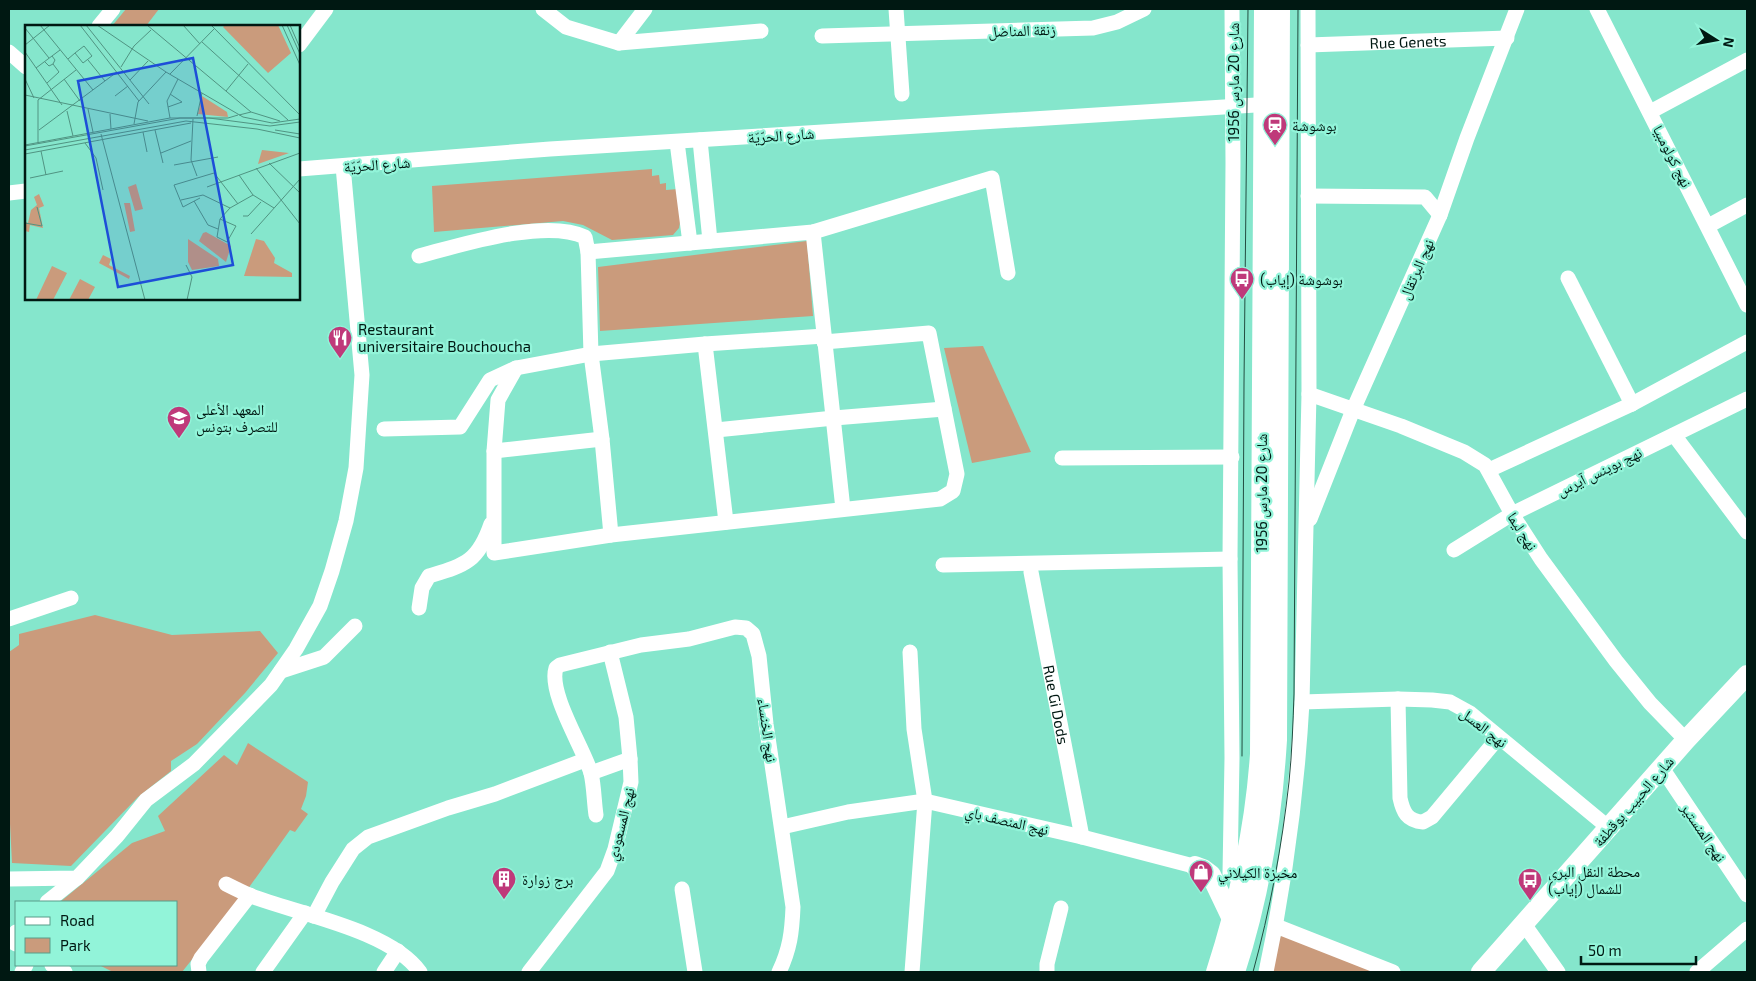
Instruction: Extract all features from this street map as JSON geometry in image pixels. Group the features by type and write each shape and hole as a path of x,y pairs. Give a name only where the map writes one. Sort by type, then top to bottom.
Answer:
{"main road":[{"name":"شارع 20 مارس 1956","path":"1216,972 1244,878 1268,838 1274,781 1278,702 1272,104 1264,9"},
{"name":"شارع 20 مارس 1956","path":"1272,104 1280,9"},
{"name":"شارع الحبيب بوقطفة","path":"1481,972 1686,740 1747,675"},
{"path":"1195,866 1211,875 1232,919"},
{"name":"شارع 20 مارس 1956","path":"1236,972 1244,878"}],"street":[{"path":"100,25 113,9"},
{"path":"300,44 326,9"},
{"path":"543,9 566,27 619,43 761,31"},
{"path":"619,43 645,9"},
{"path":"896,9 902,94"},
{"name":"زنقة المناضل","path":"822,36 1094,28 1117,22 1144,9"},
{"name":"شارع 20 مارس 1956","path":"1232,9 1232,457 1230,559 1232,758 1244,878"},
{"path":"1266,972 1276,926 1297,779 1302,702 1309,394 1308,9"},
{"name":"نهج البرتقال","path":"1307,528 1353,410 1440,215 1466,138 1517,9"},
{"name":"نهج كولومبيا","path":"1597,9 1747,304"},
{"name":"Rue Genets","path":"1308,45 1507,38"},
{"path":"9,52 25,66"},
{"path":"1650,112 1747,60"},
{"name":"شارع الحرّيّة","path":"300,169 550,149 1272,104"},
{"path":"700,140 710,241"},
{"path":"677,142 690,243"},
{"path":"48,901 77,878 118,836 146,800 194,764 271,685 296,649 320,606 346,521 356,468 362,375 343,166"},
{"path":"588,252 814,232 992,178 1008,273"},
{"path":"9,193 25,191"},
{"path":"1308,196 1426,197 1440,215"},
{"path":"1708,226 1747,205"},
{"path":"419,256 492,237 522,233 556,230 574,232 585,237 588,252 591,354 602,439 611,536"},
{"path":"814,232 843,509"},
{"path":"1568,278 1632,404"},
{"path":"384,429 460,427 490,380 516,368 591,354 705,344 929,333 957,474 953,491 940,499 726,522 494,552 494,451 498,400 516,368"},
{"path":"1489,470 1632,404 1747,342"},
{"path":"705,344 726,522"},
{"name":"نهج ليما","path":"1309,394 1400,426 1464,452 1480,461 1489,470 1512,514 1541,559 1616,662 1650,703 1686,740"},
{"name":"نهج بوينس آيرس","path":"1454,550 1512,514 1747,399"},
{"path":"716,430 944,409"},
{"path":"1674,434 1747,532"},
{"path":"494,451 602,439"},
{"path":"1062,458 1232,457"},
{"path":"419,608 422,588 428,576 459,567 475,556 485,540 494,513"},
{"path":"943,565 1230,559"},
{"name":"Rue Gi Dods","path":"1031,572 1082,837"},
{"path":"9,619 72,598"},
{"path":"281,671 324,657 355,626"},
{"name":"نهج الخنساء","path":"610,652 641,645 688,639 735,627 746,628 753,634 759,656 766,724 793,906 792,935 788,955 780,972"},
{"path":"596,815 588,766 566,716 554,673 560,665 610,652"},
{"name":"نهج المسعودي","path":"529,972 583,905 607,871 615,849 631,782 626,717 610,652"},
{"path":"910,652 914,729 925,801 912,972"},
{"path":"1398,698 1400,798 1403,812 1412,820 1423,822 1432,817 1498,738"},
{"name":"نهج العسل","path":"1302,702 1398,698 1450,702 1470,714 1609,828"},
{"path":"263,972 310,915 353,849 368,837 448,808 588,766 630,759"},
{"name":"نهج المنستير","path":"1662,768 1747,896"},
{"name":"نهج المنصف باي","path":"782,827 848,812 925,801 1082,837 1244,878"},
{"path":"9,879 77,878"},
{"path":"226,884 250,895 380,940 398,951 420,972"},
{"path":"682,889 695,972"},
{"path":"200,972 198,964 201,958 250,895"},
{"path":"1047,972 1047,964 1060,908"},
{"path":"1524,924 1558,972"},
{"path":"1276,926 1393,972"},
{"path":"1697,972 1747,929"},
{"path":"15,934 11,941 15,943"},
{"path":"384,972 398,951"},
{"path":"54,966 65,972"}],"green space":[{"path":"126,9 159,9 147,25 113,25"},
{"path":"652,169 652,176 659,175 660,184 666,183 666,190 678,189 681,217 679,228 673,235 612,240 583,225 563,221 434,232 432,186"},
{"path":"807,241 813,316 600,331 598,267"},
{"path":"983,346 1031,452 972,463 944,348"},
{"path":"95,615 172,635 260,631 278,653 245,693 197,744 171,761 171,771 138,797 71,866 12,863 9,804 9,652 19,645 19,634"},
{"path":"248,743 308,782 306,796 301,809 308,814 295,832 290,830 245,893 182,972 113,972 101,966 178,966 178,901 61,901 132,843 165,831 158,816 224,755 237,765"},
{"path":"1288,930 1384,972 1271,972 1280,937"}],"tram line":[{"path":"1242,756 1248,9"},
{"path":"1253,972 1270,902 1283,830 1293,727 1298,9"}],"place":[{"name":"بوشوشة","path":"1275,146"},
{"name":"بوشوشة (إياب)","path":"1242,300"},
{"name":"Restaurant universitaire Bouchoucha","path":"340,359"},
{"name":"المعهد الأعلى للتصرف بتونس","path":"179,439"},
{"name":"مخبزة الكيلاني","path":"1201,893"},
{"name":"برج زوارة","path":"504,900"},
{"name":"محطة النقل البري للشمال (إياب)","path":"1530,901"}]}
